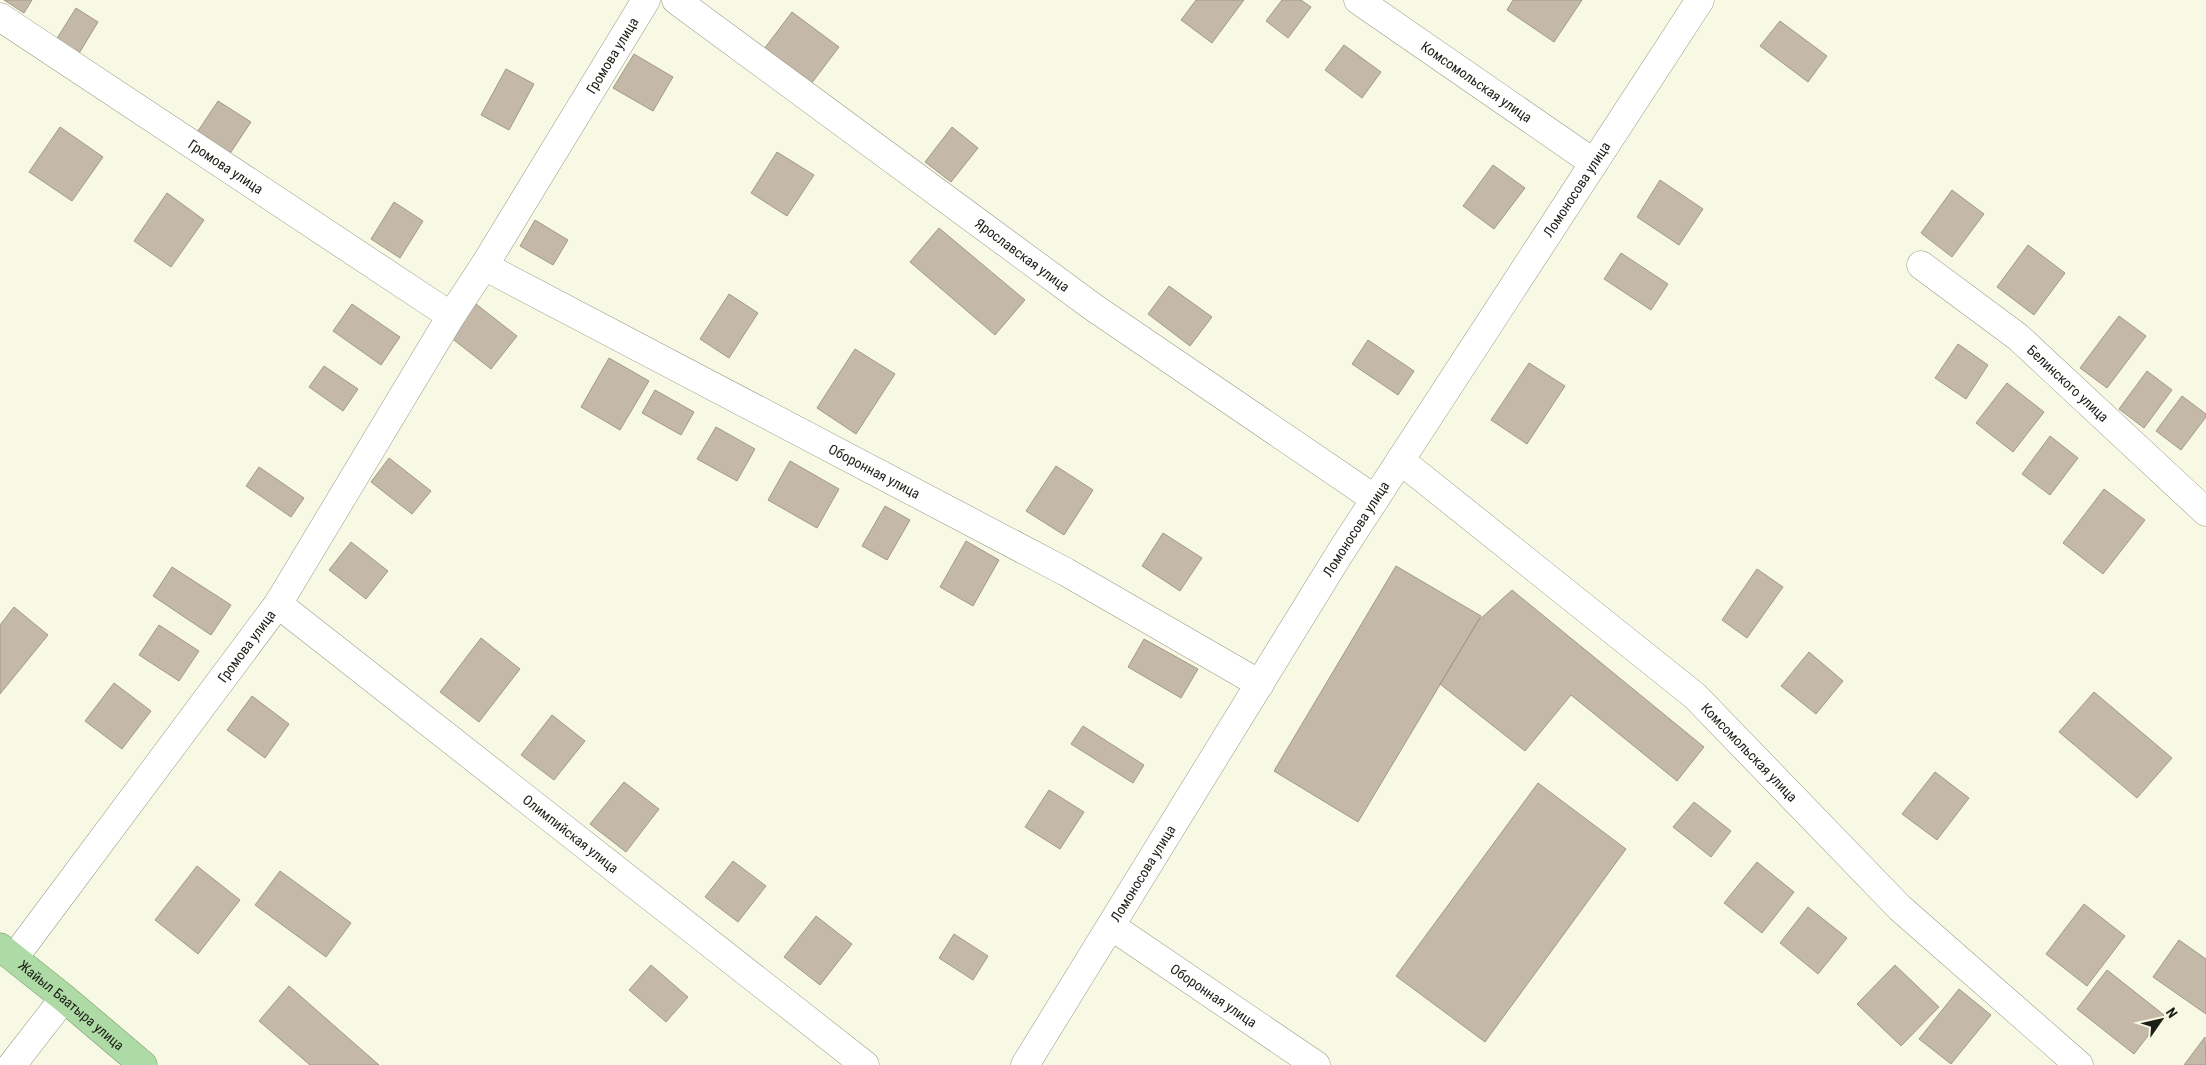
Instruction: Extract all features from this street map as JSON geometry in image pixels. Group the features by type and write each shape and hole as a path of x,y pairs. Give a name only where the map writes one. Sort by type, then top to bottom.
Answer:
{"highway":[{"name":"Жайыл Баатыра улица","path":"7,952 142,1065"}],"street":[{"name":"Громова улица","path":"7,952 278,604 451,316 484,266 646,0"},
{"name":"Ярославская улица","path":"676,0 1093,307 1375,499"},
{"name":"Комсомольская улица","path":"1358,0 1594,162"},
{"name":"Ломоносова улица","path":"1024,1065 1375,499 1700,0"},
{"name":"Громова улица","path":"0,17 451,316"},
{"name":"Белинского улица","path":"1920,265 2018,337 2206,512"},
{"name":"Оборонная улица","path":"484,266 1066,572 1260,684"},
{"name":"Комсомольская улица","path":"1400,460 1695,696 1900,908 2079,1065"},
{"name":"Олимпийская улица","path":"278,604 865,1065"},
{"name":"Оборонная улица","path":"1111,926 1316,1065"},
{"path":"12,1065 64,998"}],"building":[{"path":"4,0 32,0 24,13"},
{"path":"1196,0 1244,0 1212,43 1181,20"},
{"path":"1282,0 1301,0 1311,7 1288,38 1266,21"},
{"path":"1513,0 1582,0 1554,42 1507,10"},
{"path":"76,8 98,22 78,55 56,40"},
{"path":"792,12 839,47 811,84 764,49"},
{"path":"1780,21 1827,56 1808,82 1760,46"},
{"path":"1344,45 1381,72 1362,98 1325,70"},
{"path":"634,54 673,77 653,111 613,88"},
{"path":"506,69 534,84 509,130 481,115"},
{"path":"218,101 251,122 229,155 196,134"},
{"path":"60,127 103,157 72,201 29,172"},
{"path":"952,127 978,148 951,182 925,162"},
{"path":"777,152 814,175 787,216 751,193"},
{"path":"1493,165 1525,188 1494,229 1463,206"},
{"path":"1660,180 1703,209 1679,245 1637,217"},
{"path":"1952,190 1984,214 1952,257 1921,233"},
{"path":"167,193 204,220 171,267 134,241"},
{"path":"394,202 423,221 400,258 371,239"},
{"path":"535,220 568,240 553,265 520,246"},
{"path":"939,228 1025,300 995,335 910,262"},
{"path":"2028,245 2065,273 2034,315 1997,287"},
{"path":"1621,253 1668,284 1651,310 1604,279"},
{"path":"1169,286 1212,317 1190,346 1148,314"},
{"path":"729,294 758,313 729,358 700,339"},
{"path":"352,304 400,337 381,365 333,331"},
{"path":"476,304 517,336 491,369 450,337"},
{"path":"2119,316 2146,336 2107,388 2080,368"},
{"path":"1368,340 1414,371 1398,395 1352,364"},
{"path":"1958,344 1988,365 1966,399 1935,378"},
{"path":"855,349 895,374 856,434 817,408"},
{"path":"609,358 649,381 620,430 581,407"},
{"path":"1529,363 1565,386 1527,444 1491,420"},
{"path":"324,366 358,389 343,411 309,387"},
{"path":"2147,371 2172,390 2144,428 2119,409"},
{"path":"2007,383 2044,412 2013,452 1976,423"},
{"path":"655,390 694,412 681,435 642,413"},
{"path":"2182,396 2206,414 2206,417 2181,450 2156,431"},
{"path":"716,427 755,449 737,481 697,459"},
{"path":"2050,436 2078,458 2050,495 2022,474"},
{"path":"389,458 431,491 412,514 371,482"},
{"path":"790,461 839,489 817,528 768,500"},
{"path":"1056,466 1093,490 1064,535 1026,511"},
{"path":"259,467 304,498 291,517 246,486"},
{"path":"2104,489 2145,520 2103,574 2063,543"},
{"path":"885,506 910,520 887,560 862,546"},
{"path":"1163,533 1202,558 1180,591 1142,566"},
{"path":"966,541 999,560 973,606 940,587"},
{"path":"351,542 388,571 366,599 329,570"},
{"path":"1396,566 1481,616 1358,822 1274,771"},
{"path":"172,567 231,605 211,635 153,596"},
{"path":"1757,569 1783,587 1747,638 1722,620"},
{"path":"1512,590 1704,747 1677,781 1571,695 1525,751 1440,684 1478,621"},
{"path":"14,607 48,635 0,694 0,625"},
{"path":"159,625 199,651 179,681 139,655"},
{"path":"481,638 520,669 479,722 440,692"},
{"path":"1144,639 1198,669 1181,698 1128,667"},
{"path":"1809,652 1843,681 1816,714 1781,686"},
{"path":"114,683 151,711 122,749 85,721"},
{"path":"2094,692 2172,758 2137,798 2059,732"},
{"path":"252,696 289,724 265,758 227,730"},
{"path":"552,715 585,741 554,780 521,755"},
{"path":"1083,726 1144,765 1133,783 1071,744"},
{"path":"1935,772 1969,798 1937,840 1902,814"},
{"path":"624,782 659,809 626,852 590,824"},
{"path":"1538,783 1626,849 1485,1042 1396,976"},
{"path":"1049,790 1084,812 1060,849 1025,827"},
{"path":"1694,802 1731,831 1711,857 1673,827"},
{"path":"733,861 766,886 738,922 705,897"},
{"path":"1757,862 1794,892 1762,933 1724,903"},
{"path":"197,866 240,900 198,954 155,920"},
{"path":"280,871 351,923 326,957 255,905"},
{"path":"2084,904 2125,936 2087,986 2046,954"},
{"path":"1808,907 1847,938 1818,974 1780,943"},
{"path":"816,916 852,944 820,985 784,957"},
{"path":"954,934 988,956 973,980 939,958"},
{"path":"2179,940 2206,959 2206,1014 2153,977"},
{"path":"651,965 688,997 666,1022 629,990"},
{"path":"1895,965 1939,1007 1901,1046 1857,1004"},
{"path":"2107,970 2164,1015 2134,1054 2077,1009"},
{"path":"289,986 379,1065 310,1065 259,1021"},
{"path":"1959,989 1991,1015 1951,1064 1919,1039"},
{"path":"2205,1037 2206,1065 2184,1065"}]}
